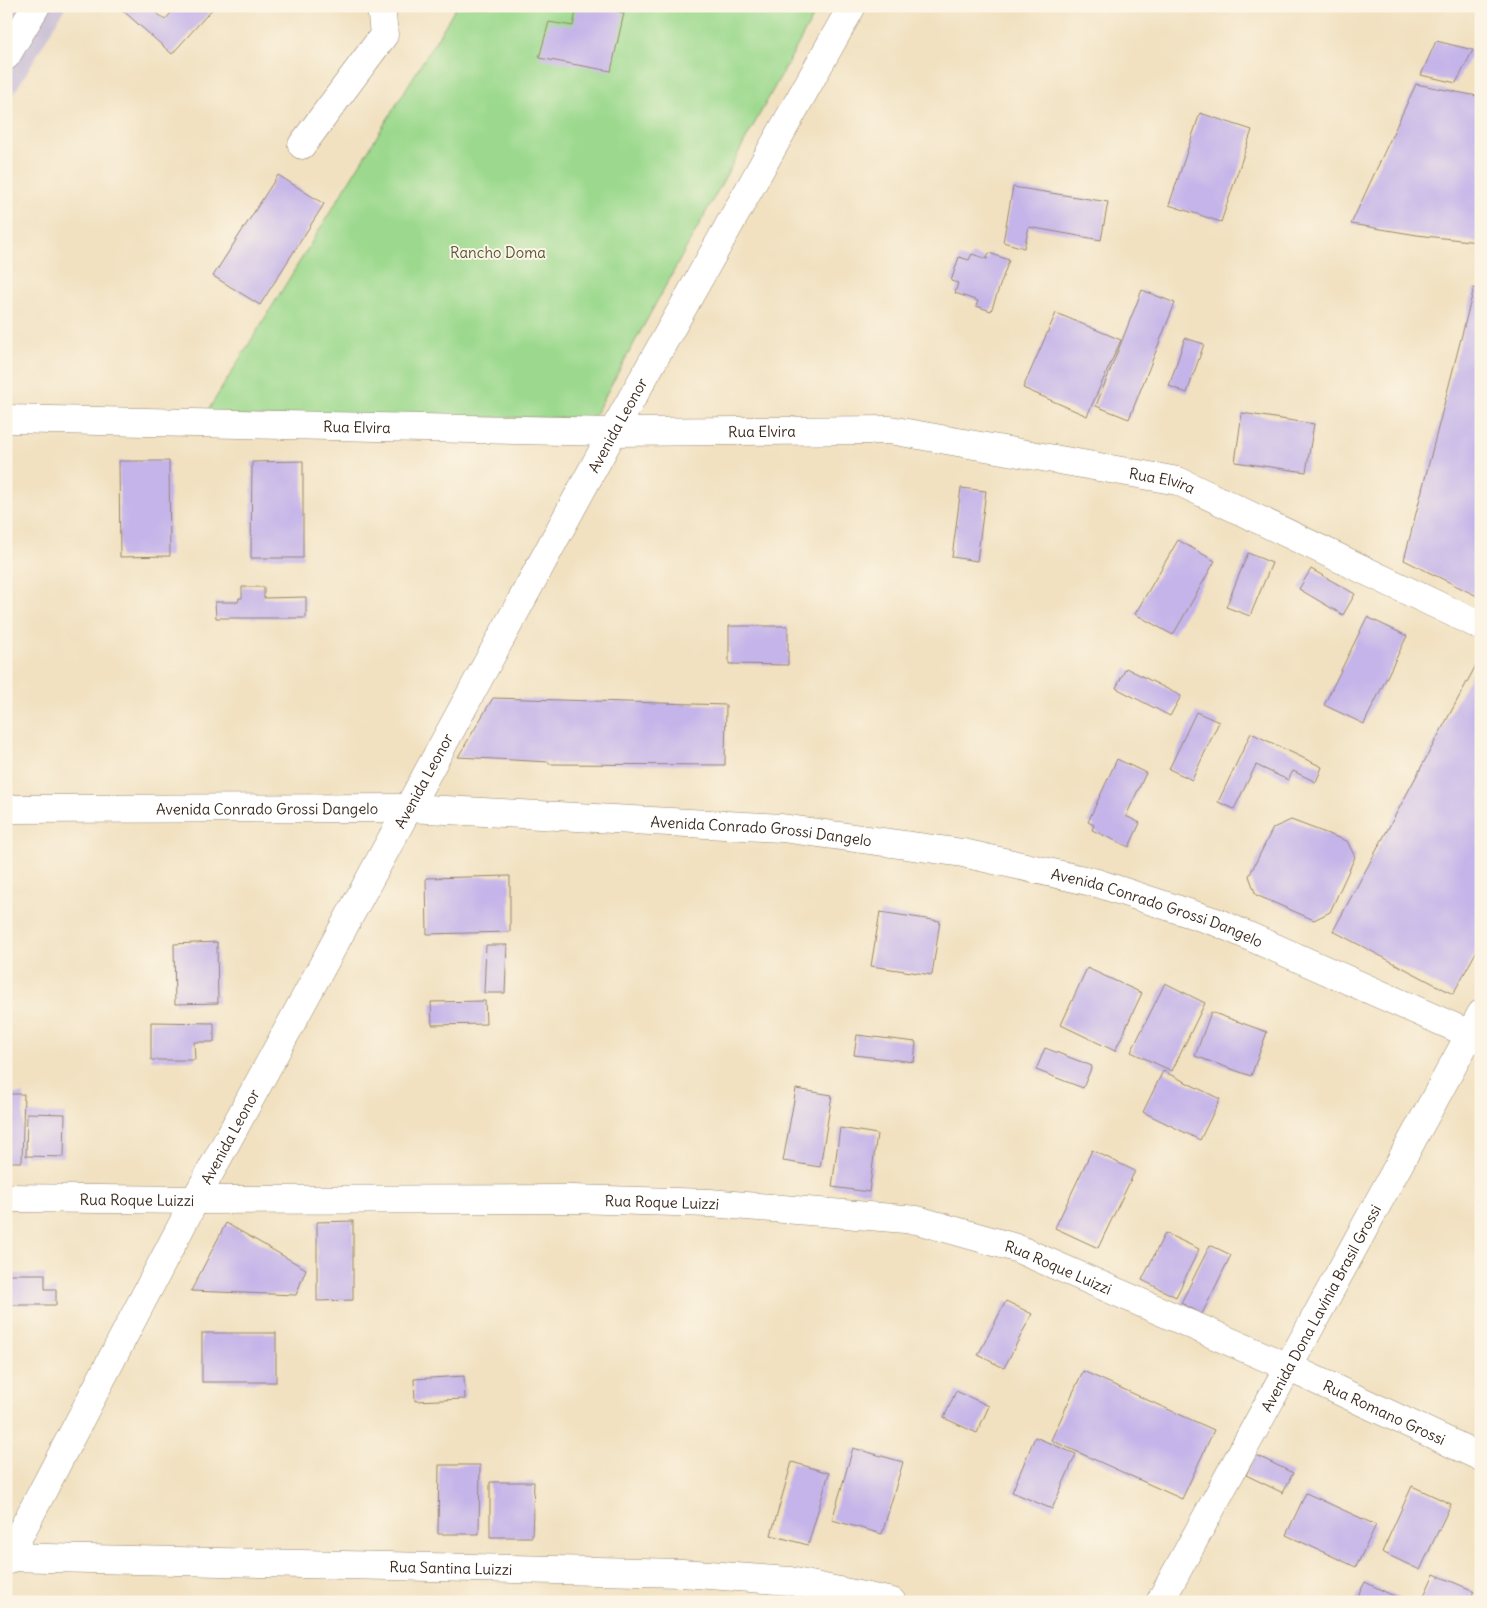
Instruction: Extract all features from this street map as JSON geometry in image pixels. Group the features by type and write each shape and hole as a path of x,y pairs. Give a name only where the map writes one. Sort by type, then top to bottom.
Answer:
{"street":[{"path":"6,56 36,6"},
{"path":"302,145 384,35 381,6"},
{"name":"Avenida Leonor","path":"7,1559 195,1200 612,432 852,6"},
{"name":"Rua Elvira","path":"6,420 612,432 890,430 1178,481 1481,626"},
{"name":"Avenida Conrado Grossi Dangelo","path":"6,809 408,808 782,828 964,852 1097,883 1219,923 1477,1029"},
{"name":"Avenida Dona Lavínia Brasil Grossi","path":"1160,1602 1288,1367 1477,1029"},
{"name":"Rua Roque Luizzi","path":"6,1198 195,1200 572,1199 710,1202 917,1220 1016,1248 1288,1367"},
{"name":"Rua Romano Grossi","path":"1288,1367 1481,1457"},
{"name":"Rua Santina Luizzi","path":"7,1559 682,1573 790,1581 892,1602"}],"shaded area":[{"path":"6,6 66,6 6,107"}],"green space":[{"name":"Rancho Doma","path":"457,6 819,6 593,418 204,417"}],"building":[{"path":"122,6 149,6 165,20 177,6 215,6 172,54 120,8"},
{"path":"577,6 598,6 624,13 611,71 539,58 549,22 573,26"},
{"path":"1436,41 1473,50 1456,83 1421,75"},
{"path":"1416,84 1477,96 1481,87 1481,235 1478,242 1417,235 1351,224"},
{"path":"1200,113 1252,130 1221,222 1169,205"},
{"path":"278,175 324,204 260,305 213,276"},
{"path":"1013,187 1108,202 1101,240 1029,227 1024,248 1003,242"},
{"path":"989,253 1009,260 991,311 976,306 978,301 955,293 958,283 951,281 959,257 969,260 972,254 987,259"},
{"path":"1474,288 1481,291 1481,598 1404,560"},
{"path":"1142,290 1175,303 1129,419 1096,406"},
{"path":"1056,313 1121,340 1087,416 1023,388"},
{"path":"1185,338 1204,344 1187,393 1169,386"},
{"path":"1242,413 1314,424 1306,472 1235,462"},
{"path":"119,461 169,461 170,556 120,557"},
{"path":"303,461 303,558 251,558 252,462"},
{"path":"961,488 986,491 977,561 952,557"},
{"path":"1178,540 1215,561 1173,635 1135,614"},
{"path":"1248,553 1272,563 1250,616 1226,607"},
{"path":"1311,569 1355,594 1343,615 1299,589"},
{"path":"242,587 264,587 264,598 306,597 306,618 216,618 215,602 238,602 239,598 242,598"},
{"path":"1367,617 1407,636 1364,724 1324,705"},
{"path":"729,626 788,626 788,665 729,664"},
{"path":"1481,656 1481,943 1453,994 1333,931"},
{"path":"1126,668 1181,696 1170,716 1116,688"},
{"path":"493,698 726,705 725,765 549,764 549,762 458,757"},
{"path":"1196,712 1219,722 1192,780 1169,769"},
{"path":"1251,733 1322,767 1316,782 1293,771 1288,780 1256,765 1234,809 1218,802"},
{"path":"1117,759 1146,773 1126,816 1140,823 1129,847 1092,830 1094,825 1088,822"},
{"path":"1291,820 1347,841 1355,857 1330,912 1314,920 1256,895 1249,876 1273,828"},
{"path":"510,876 510,932 427,934 426,878"},
{"path":"880,912 940,921 932,975 871,966"},
{"path":"217,942 218,1003 175,1004 174,944"},
{"path":"486,945 507,945 505,993 484,993"},
{"path":"1087,968 1142,993 1115,1051 1061,1025"},
{"path":"1165,983 1205,1003 1172,1071 1131,1052"},
{"path":"485,1001 486,1024 432,1025 431,1002"},
{"path":"1211,1012 1267,1032 1251,1076 1195,1056"},
{"path":"151,1022 214,1023 214,1042 194,1042 195,1060 151,1060"},
{"path":"857,1035 916,1042 914,1062 854,1055"},
{"path":"1045,1048 1092,1066 1083,1088 1036,1070"},
{"path":"1163,1071 1220,1099 1200,1140 1143,1112"},
{"path":"796,1089 832,1095 820,1167 783,1161"},
{"path":"6,1094 24,1094 22,1162 6,1162"},
{"path":"27,1113 65,1114 64,1157 26,1156"},
{"path":"840,1128 877,1134 869,1192 832,1187"},
{"path":"1092,1150 1135,1171 1098,1248 1055,1228"},
{"path":"353,1221 353,1300 317,1301 317,1222"},
{"path":"226,1223 306,1269 296,1295 191,1291"},
{"path":"1165,1233 1199,1249 1176,1297 1142,1280"},
{"path":"1210,1245 1231,1255 1202,1314 1181,1303"},
{"path":"6,1274 45,1274 45,1289 56,1289 56,1305 6,1305"},
{"path":"1006,1301 1032,1314 1004,1368 978,1355"},
{"path":"202,1333 276,1333 276,1382 202,1382"},
{"path":"1083,1371 1214,1430 1182,1499 1051,1440"},
{"path":"464,1376 465,1399 415,1401 414,1379"},
{"path":"956,1391 989,1406 977,1433 944,1418"},
{"path":"1035,1437 1076,1454 1052,1509 1012,1492"},
{"path":"853,1448 903,1462 882,1534 832,1520"},
{"path":"1256,1455 1293,1473 1283,1493 1246,1475"},
{"path":"792,1462 829,1473 808,1545 771,1535"},
{"path":"439,1465 480,1465 479,1534 438,1534"},
{"path":"490,1482 534,1482 532,1537 490,1537"},
{"path":"1412,1486 1451,1504 1420,1570 1382,1552"},
{"path":"1306,1493 1376,1525 1356,1567 1286,1535"},
{"path":"1434,1574 1474,1591 1469,1602 1421,1602"},
{"path":"1365,1582 1406,1602 1355,1602"}]}
